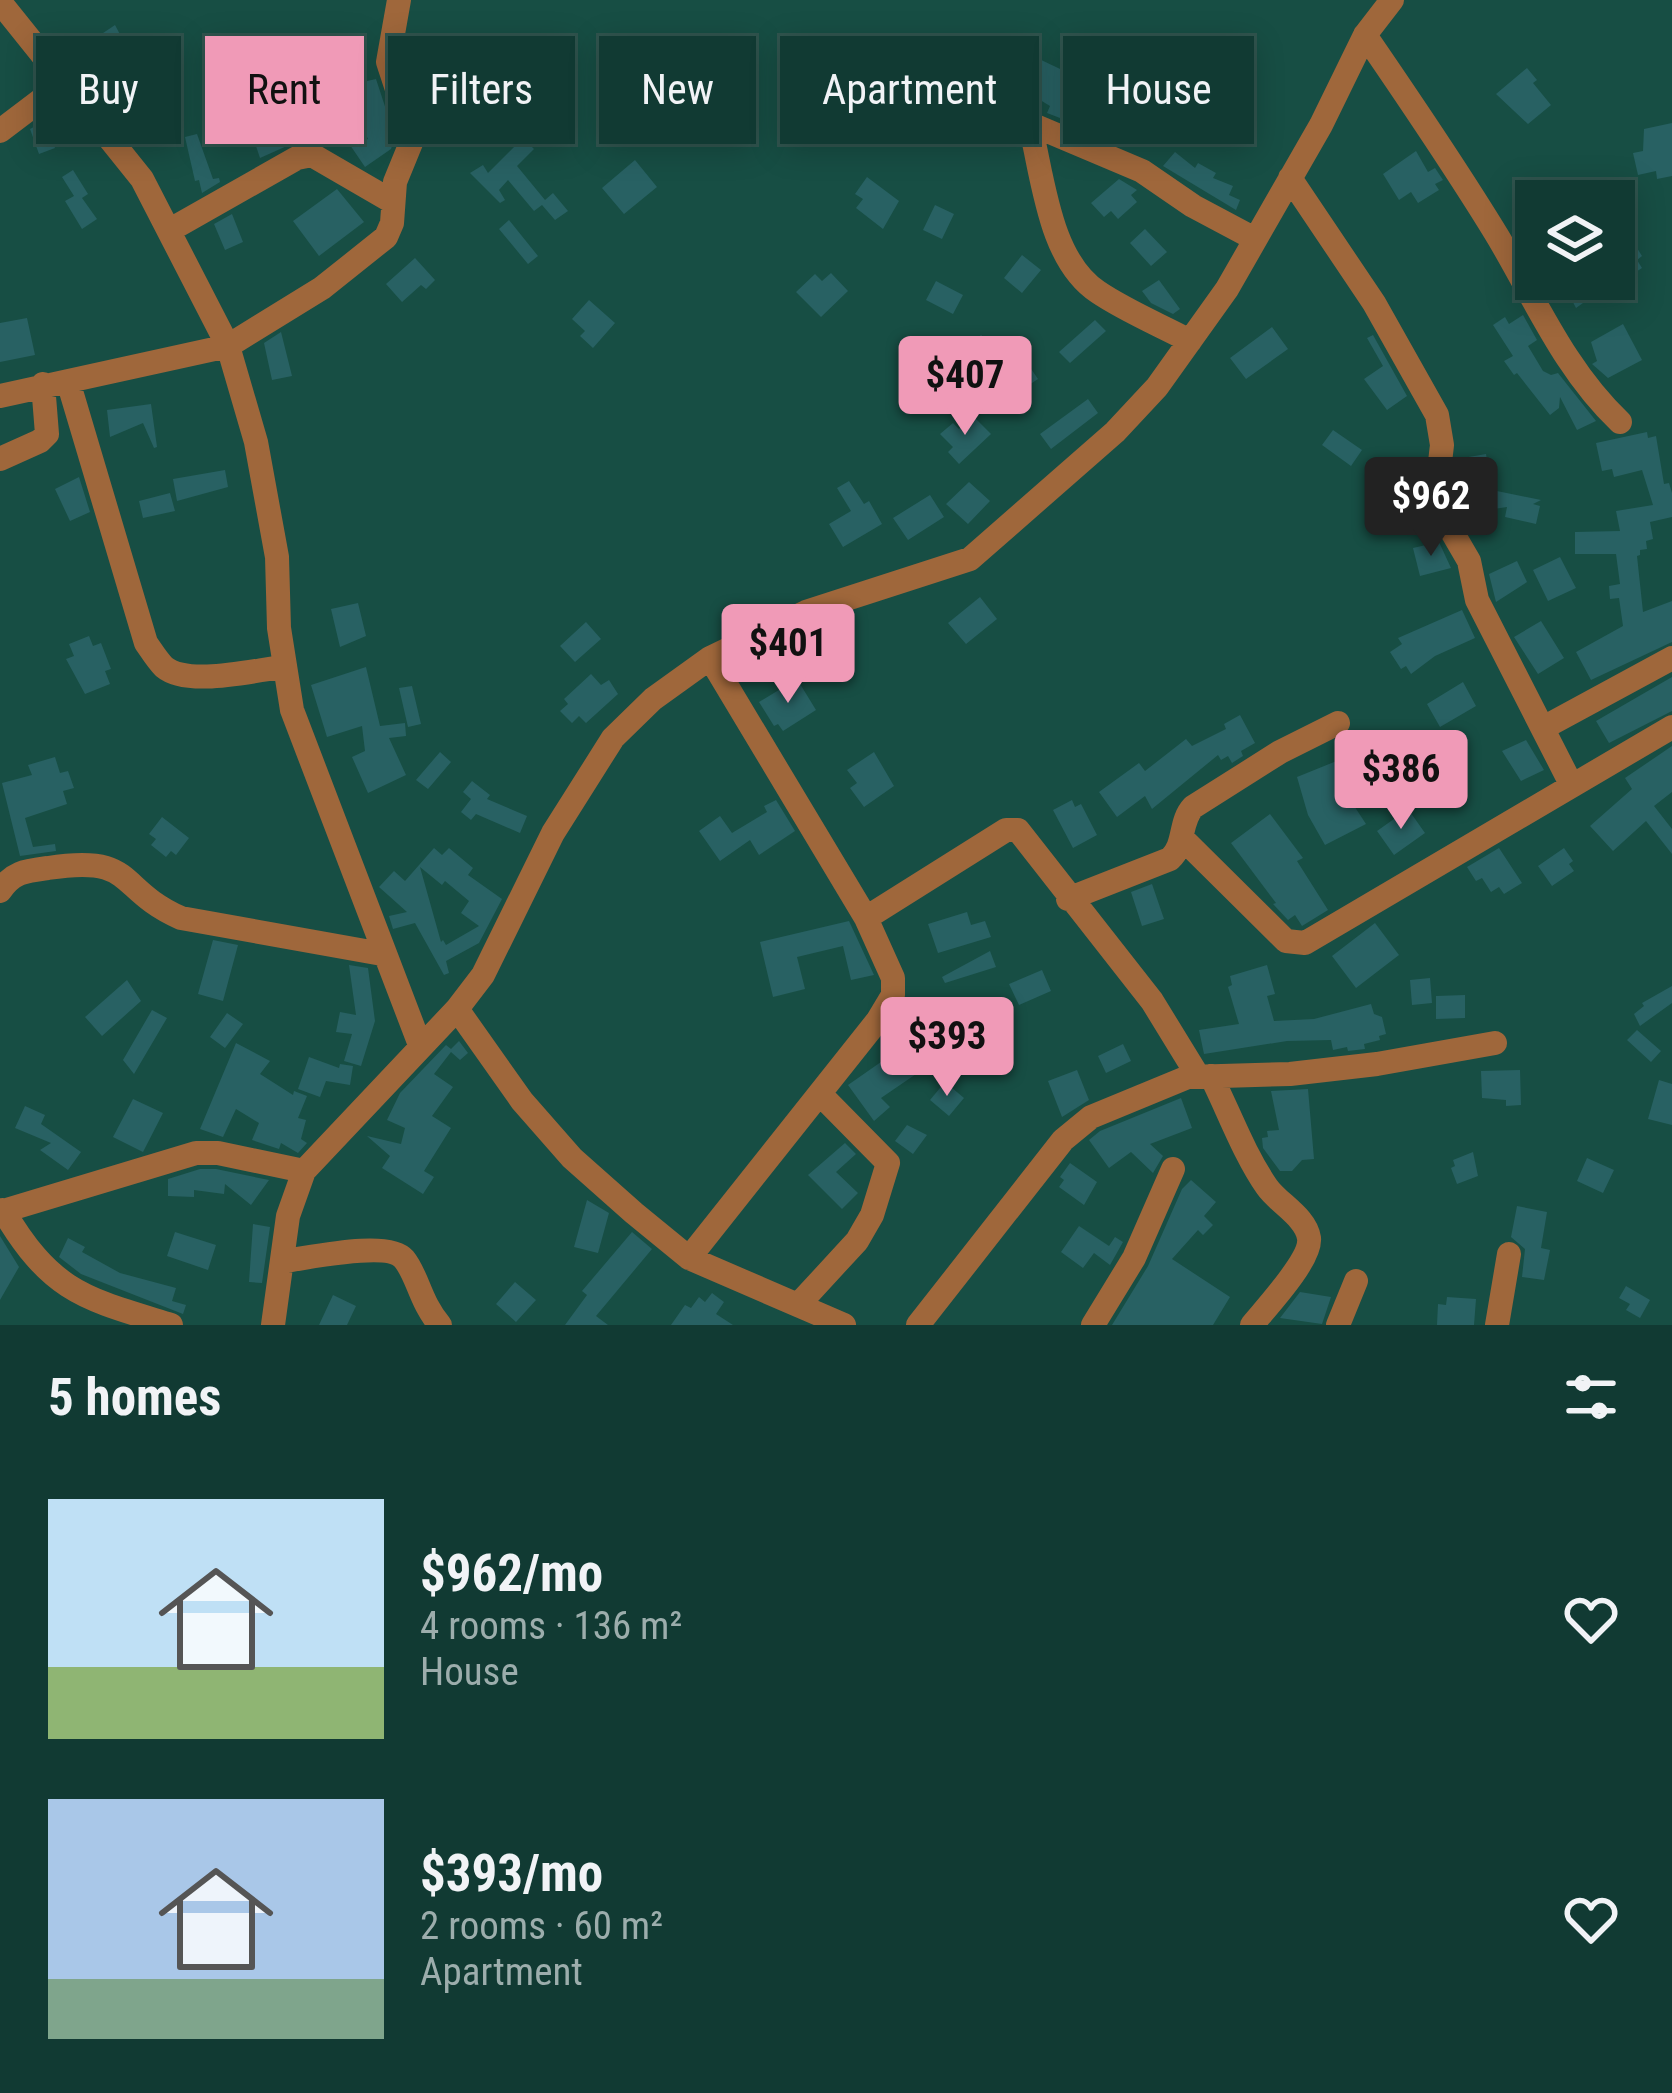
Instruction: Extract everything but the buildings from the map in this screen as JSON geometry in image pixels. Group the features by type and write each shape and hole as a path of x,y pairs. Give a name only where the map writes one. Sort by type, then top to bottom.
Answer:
{"street":[{"path":"0,396 228,346 322,287 386,236 392,223 394,182 413,138 388,62 399,0"},
{"path":"273,1325 289,1216 304,1171 457,1010 483,975 554,833 613,738 653,699 710,658 824,605 970,559 1114,431 1157,387 1227,290 1365,35 1392,0"},
{"path":"0,2 36,50"},
{"path":"1365,35 1497,236 1571,366 1591,395 1620,422"},
{"path":"0,131 36,104"},
{"path":"1039,125 1142,171 1193,206 1256,239"},
{"path":"113,144 142,179 228,346 256,442 277,556 283,667 306,755 420,1045"},
{"path":"1036,144 1058,235 1073,266 1095,290 1190,340"},
{"path":"170,230 297,158 313,155 394,202"},
{"path":"1291,178 1374,303 1437,415 1442,445 1437,488 1444,518 1469,561 1478,601 1570,784"},
{"path":"0,459 47,434 56,382"},
{"path":"56,382 146,643 164,666 178,675 200,677 283,667"},
{"path":"689,1258 893,995 893,978 866,918 710,658"},
{"path":"1543,728 1672,658"},
{"path":"1069,899 1171,859 1180,848 1187,813 1193,807 1280,752 1338,723"},
{"path":"1182,838 1286,941 1305,943 1672,727"},
{"path":"866,918 1006,830 1018,830 1152,1001 1204,1076 1267,1188 1303,1225 1309,1238 1307,1248 1287,1283 1252,1325"},
{"path":"0,891 11,876 26,871 103,864 121,872 160,909 181,918 382,954"},
{"path":"457,1010 522,1101 572,1158 689,1258 836,1323"},
{"path":"918,1325 1063,1140 1091,1117 1172,1082 1204,1076 1290,1074 1495,1043"},
{"path":"798,1305 857,1241 872,1216 888,1163 820,1094"},
{"path":"171,1325 85,1298 52,1277 26,1250 2,1211 196,1154 218,1153 304,1171"},
{"path":"1093,1325 1134,1258 1172,1169"},
{"path":"284,1261 378,1249 400,1254 425,1307 440,1325"},
{"path":"1497,1325 1509,1254"},
{"path":"1338,1325 1356,1281"}]}
